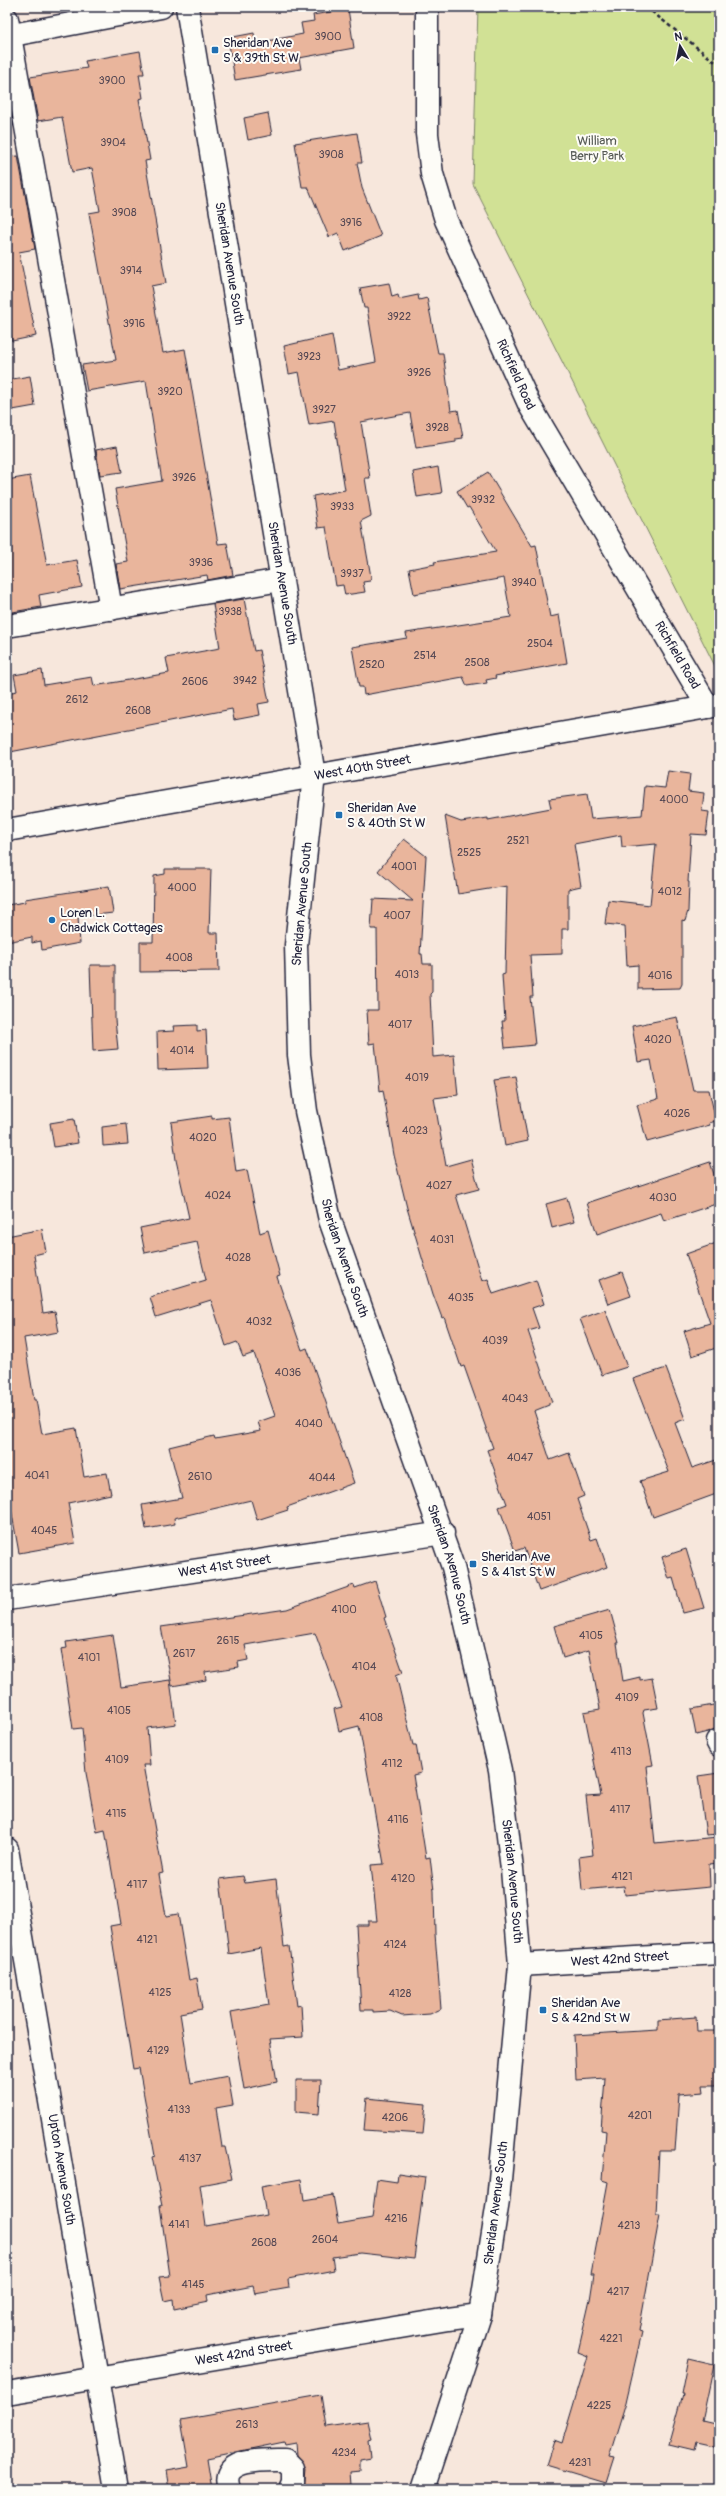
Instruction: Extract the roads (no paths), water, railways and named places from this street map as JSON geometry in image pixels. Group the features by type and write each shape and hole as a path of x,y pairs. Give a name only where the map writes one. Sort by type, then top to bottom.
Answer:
{"street":[{"path":"111,609 8,30 161,7"},
{"name":"Sheridan Avenue South","path":"187,7 314,775 296,945 299,1055 306,1111 330,1220 443,1533 453,1567 500,1770 512,1869 520,1965 498,2201 480,2315 423,2489"},
{"name":"Richfield Road","path":"427,7 427,134 432,174 446,220 530,406 714,706"},
{"path":"7,626 281,580"},
{"name":"West 40th Street","path":"7,830 714,706"},
{"name":"West 41st Street","path":"7,1599 443,1533"},
{"name":"Upton Avenue South","path":"7,1849 116,2489"},
{"name":"West 42nd Street","path":"520,1965 719,1953"},
{"name":"West 42nd Street","path":"7,2393 448,2319 480,2315"},
{"path":"229,2489 226,2481 230,2471 241,2462 285,2460 293,2468 293,2482 290,2489"}],"place":[{"name":"Sheridan Ave S & 39th St W","path":"215,50"},
{"name":"Sheridan Ave S & 40th St W","path":"339,815"},
{"name":"Loren L. Chadwick Cottages","path":"52,920"},
{"name":"Sheridan Ave S & 41st St W","path":"473,1564"},
{"name":"Sheridan Ave S & 42nd St W","path":"543,2010"}],"park label":[{"name":"William Berry Park","path":"597,148"}]}
